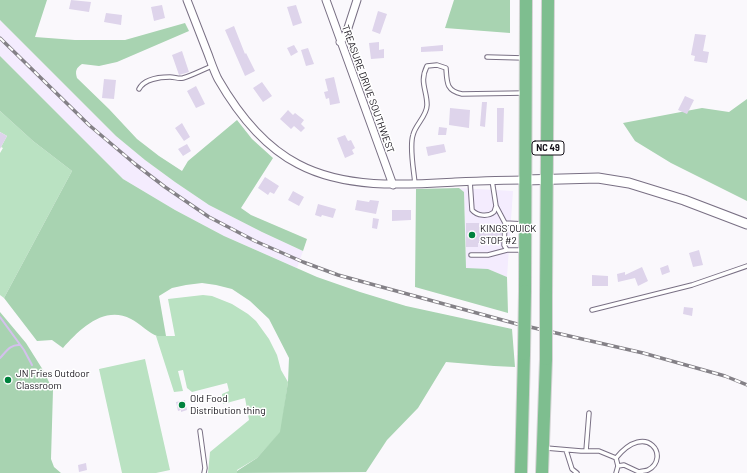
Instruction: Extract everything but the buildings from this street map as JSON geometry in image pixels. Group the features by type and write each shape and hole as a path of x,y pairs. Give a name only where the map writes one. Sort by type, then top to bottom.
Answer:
{"highway":[{"name":"NC 49","path":"521,473 525,291 526,0"},
{"name":"NC 49","path":"542,473 546,359 548,0"}],"street":[{"path":"187,0 217,77 237,109 252,128 277,151 298,164 322,174 358,182 393,185 492,180 598,178 629,183 684,200 747,224"},
{"name":"TREASURE DRIVE SOUTHWEST","path":"326,0 393,185"},
{"path":"340,42 346,34 357,0"}],"lane":[{"path":"487,57 526,58"},
{"path":"139,89 146,82 153,79 165,77 184,77 213,65"},
{"path":"415,184 412,139 415,130 426,110 427,104 423,81 427,66 437,65 446,68 447,83 450,89 455,93 525,93"},
{"path":"492,180 496,206 506,223 504,245 507,250"},
{"path":"470,182 471,207 473,212 488,215 494,212 496,206"},
{"path":"506,223 525,224"},
{"path":"471,255 488,255 507,250 525,250"},
{"path":"592,310 692,285 747,266"},
{"path":"586,451 589,413"},
{"path":"200,431 205,468 204,473"},
{"path":"616,458 633,442 640,441 651,443 658,454 655,464 649,469 639,472 624,465 618,466"},
{"path":"543,448 599,451 616,458"},
{"path":"566,450 572,469 577,473"},
{"path":"616,458 618,466 616,473"}],"shaded area":[{"path":"0,20 116,136 145,160 209,205 303,251 297,268 224,236 175,210 123,179 0,56"},
{"path":"459,188 513,191 507,277 488,269 466,269 464,192"}],"green space":[{"path":"0,0 47,0 35,37 75,40 125,40 185,23 189,31 117,62 99,66 82,64 76,70 77,78 137,139 182,171 188,161 237,120 252,139 273,158 241,208 251,215 307,239 303,251 209,205 145,160 116,136 0,20"},
{"path":"454,0 510,0 510,33 445,28"},
{"path":"0,56 123,179 175,210 224,236 317,277 406,306 512,329 515,367 446,362 418,408 387,440 366,472 237,473 237,471 257,458 280,432 288,382 289,358 269,319 250,301 232,289 216,285 202,283 172,288 159,296 166,336 154,335 131,319 121,315 111,315 93,321 77,333 63,348 52,340 37,341 4,298 72,171 33,141 0,111"},
{"path":"747,99 747,201 671,163 635,141 623,123 702,108 729,112"},
{"path":"0,111 33,141 72,171 4,298 0,295 0,153 3,148 1,147 7,136 0,132"},
{"path":"459,188 464,192 466,268 488,269 507,277 508,313 415,287 416,189"},
{"path":"203,295 212,296 232,304 256,321 269,339 277,355 281,370 288,382 281,432 257,458 237,470 237,473 208,473 210,452 249,420 245,398 223,404 222,394 229,391 227,383 192,392 187,388 183,370 178,371 183,391 174,392 156,336 175,336 168,299"},
{"path":"0,312 26,343 43,370 53,390 51,459 54,467 61,473 0,473"},
{"path":"145,359 170,470 156,473 122,473 99,369"}],"waterway":[{"path":"0,317 24,350 32,365"},
{"path":"0,358 11,347 20,345"}],"railway":[{"path":"0,38 89,125 135,164 165,187 209,217 255,241 303,262 338,275 517,324 643,353 725,376 747,385"}],"place":[{"name":"KINGS QUICK STOP #2","path":"472,235"},
{"name":"JN Fries Outdoor Classroom","path":"8,380"},
{"name":"Old Food Distribution thing","path":"182,405"}]}
